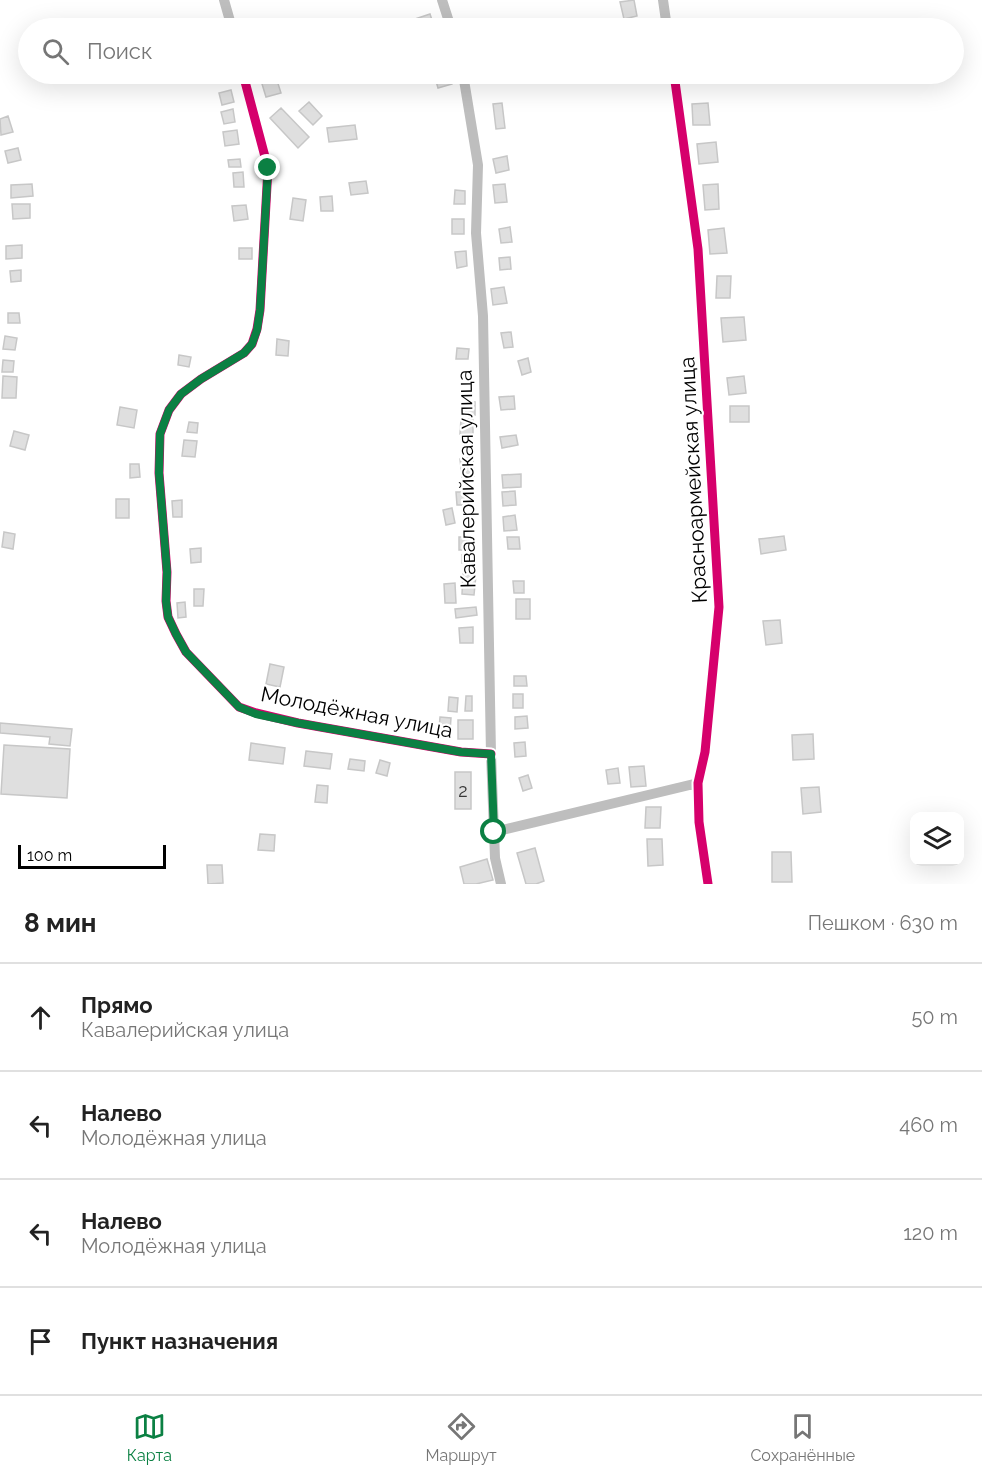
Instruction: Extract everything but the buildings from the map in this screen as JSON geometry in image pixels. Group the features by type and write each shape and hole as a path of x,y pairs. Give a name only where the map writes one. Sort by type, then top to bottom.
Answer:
{"street":[{"path":"224,0 229,18"},
{"path":"442,0 448,18"},
{"path":"663,0 666,18"},
{"name":"Молодёжная улица","path":"246,84 268,168 260,310 252,344 244,353 181,394 169,410 160,434 159,473 167,572 168,617 186,652 239,707 256,714 298,723 461,752 491,754"},
{"name":"Кавалерийская улица","path":"465,84 478,165 476,233 483,316 491,754 495,858 501,884"},
{"name":"Красноармейская улица","path":"675,84 698,249 719,607 705,752 698,783 699,822 708,884"},
{"path":"494,832 698,783"}],"cycle path":[{"path":"246,84 268,168 260,310 252,344 244,353 181,394 169,410 160,434 159,473 167,572 168,617 186,652 239,707 298,723 461,752 491,754"},
{"path":"675,84 698,249 719,607 705,752 698,783 699,822 708,884"}],"route":[{"path":"268,168 260,310 252,344 244,353 181,394 169,410 160,434 159,473 167,572 168,617 186,652 239,707 256,714 298,723 461,752 491,754 494,832"}]}
